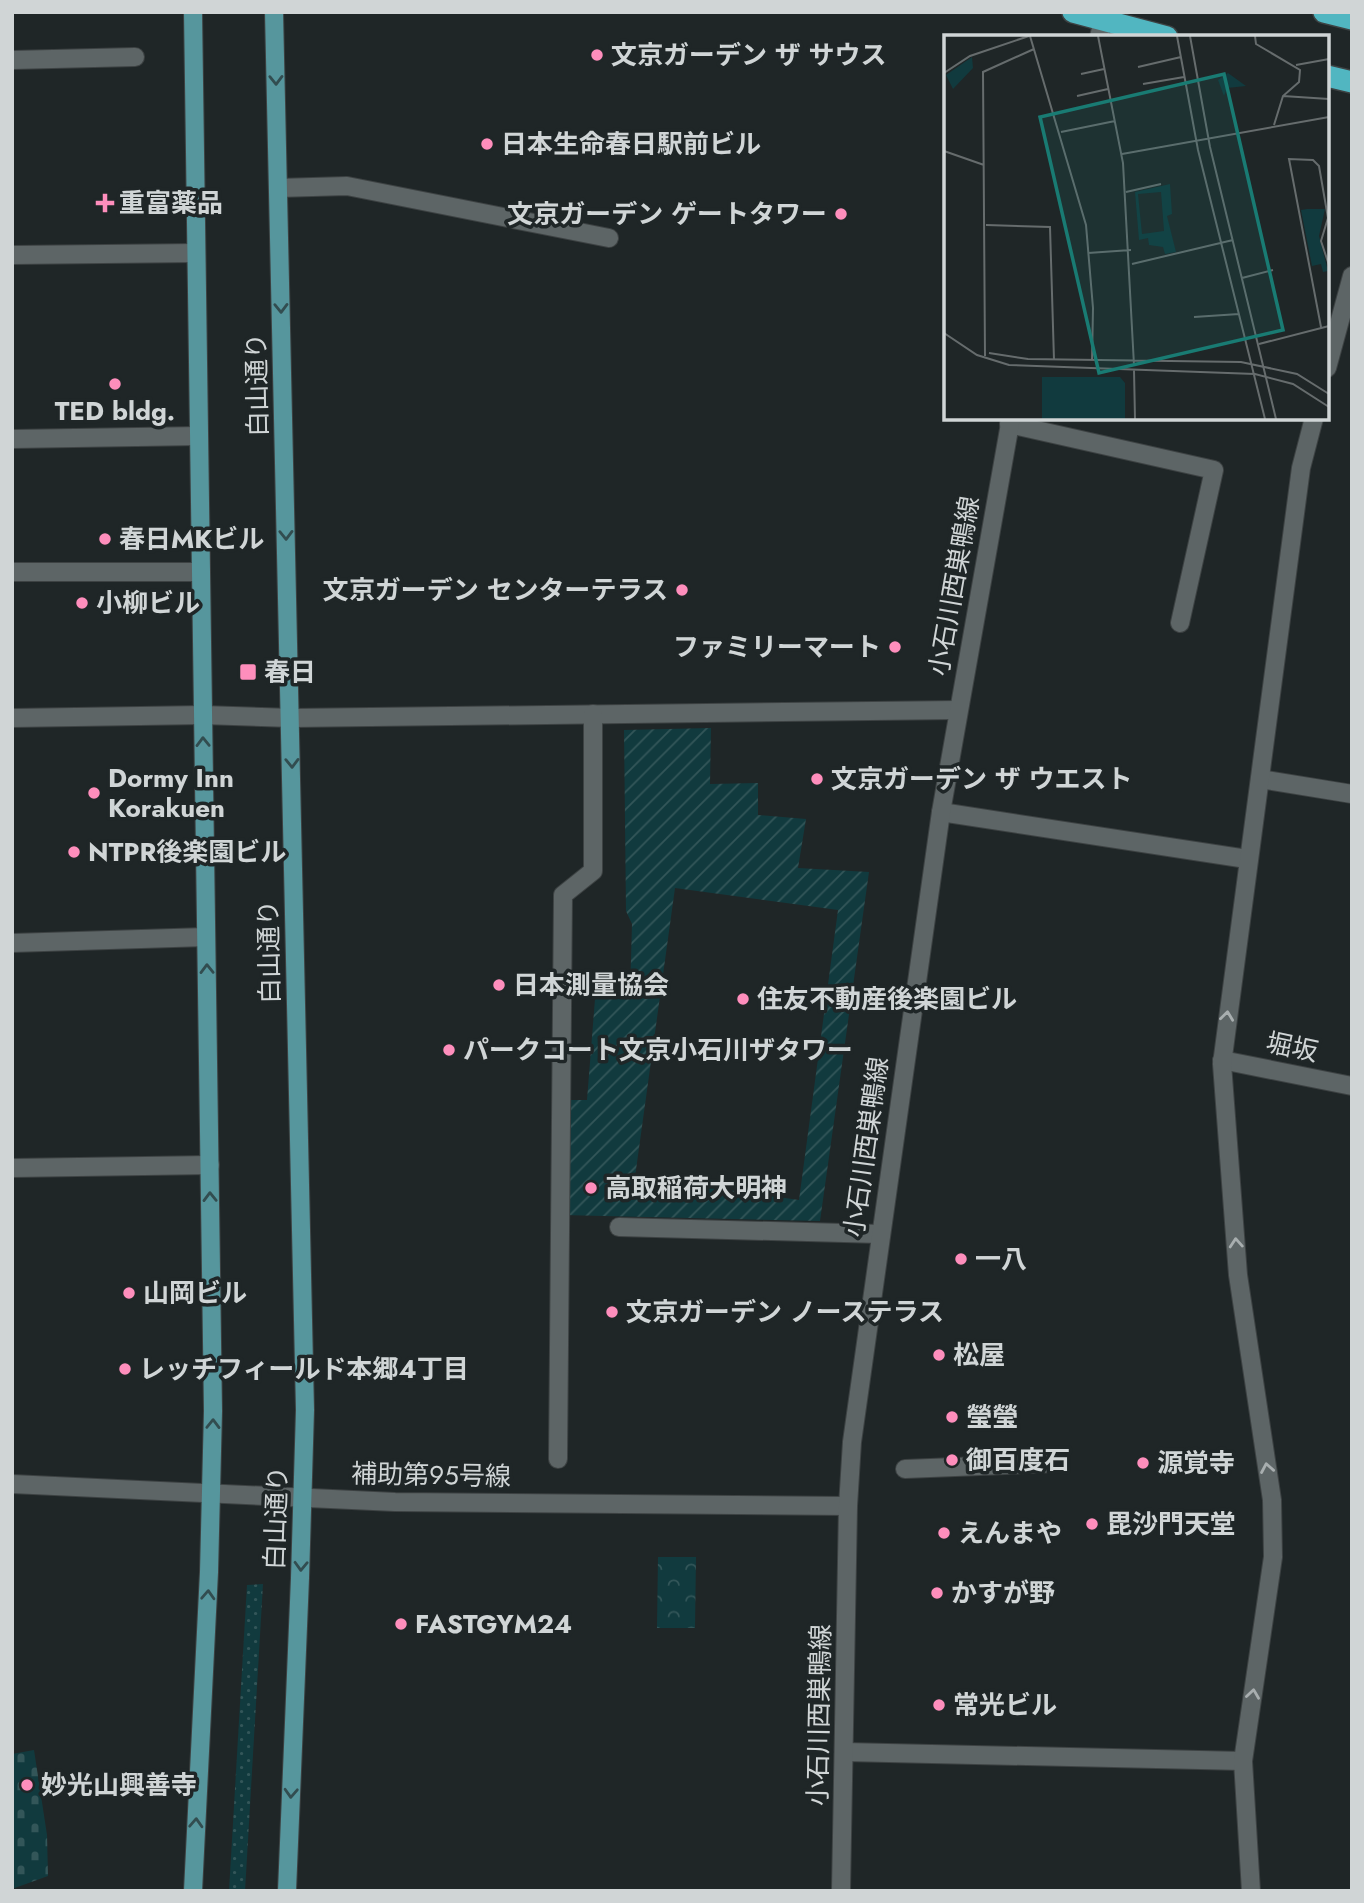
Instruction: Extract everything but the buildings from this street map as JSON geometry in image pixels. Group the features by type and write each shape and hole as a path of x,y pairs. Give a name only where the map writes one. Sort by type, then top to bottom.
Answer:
{"highway":[{"path":"1073,12 1103,23 1158,35"},
{"path":"1324,12 1352,19"},
{"path":"1329,76 1352,82"}],"main road":[{"path":"192,12 213,1412 193,1891"},
{"name":"白山通り","path":"274,12 304,1396 303,1498 286,1891"}],"street":[{"path":"12,60 135,57"},
{"path":"278,188 347,186 608,238"},
{"path":"12,255 196,253"},
{"path":"1329,361 1352,276"},
{"path":"1251,1891 1243,1761 1273,1557 1274,1528 1238,1275 1222,1060 1301,468 1313,420"},
{"path":"1010,421 1214,470 1180,623"},
{"name":"小石川西巣鴨線","path":"841,1891 848,1506 852,1442 941,811 1010,421"},
{"path":"12,439 199,436"},
{"path":"12,572 201,572"},
{"path":"12,718 203,715 291,718 958,710"},
{"path":"558,1459 563,895 593,871 593,714"},
{"path":"1260,779 1352,794"},
{"path":"941,811 1247,859"},
{"path":"12,943 206,937"},
{"name":"堀坂","path":"1222,1060 1352,1086"},
{"path":"12,1168 210,1165"},
{"path":"619,1227 880,1234"},
{"path":"905,1469 1055,1464"},
{"name":"補助第95号線","path":"12,1484 395,1502 848,1506"},
{"path":"845,1752 1243,1761"}],"green space":[{"path":"711,728 710,784 758,783 758,815 806,819 798,868 869,872 820,1221 561,1215 565,1100 587,1100 595,999 630,994 632,924 626,911 624,730","holes":["675,888 838,910 799,1200 635,1177"]},
{"path":"658,1557 696,1557 695,1628 657,1628"},
{"path":"263,1584 245,1891 229,1891 247,1585"},
{"name":"妙光山興善寺","path":"34,1750 47,1835 48,1876 12,1889 12,1754"}],"place":[{"name":"文京ガーデン ザ サウス","path":"597,55"},
{"name":"日本生命春日駅前ビル","path":"487,144"},
{"name":"重富薬品","path":"105,203"},
{"name":"文京ガーデン ゲートタワー","path":"841,214"},
{"name":"TED bldg.","path":"115,384"},
{"name":"春日MKビル","path":"105,539"},
{"name":"文京ガーデン センターテラス","path":"682,590"},
{"name":"小柳ビル","path":"82,603"},
{"name":"ファミリーマート","path":"895,647"},
{"name":"春日","path":"248,672"},
{"name":"文京ガーデン ザ ウエスト","path":"817,779"},
{"name":"Dormy Inn Korakuen","path":"94,793"},
{"name":"NTPR後楽園ビル","path":"74,852"},
{"name":"日本測量協会","path":"499,985"},
{"name":"住友不動産後楽園ビル","path":"743,999"},
{"name":"パークコート文京小石川ザタワー","path":"449,1050"},
{"name":"高取稲荷大明神","path":"591,1188"},
{"name":"一八","path":"961,1259"},
{"name":"山岡ビル","path":"129,1293"},
{"name":"文京ガーデン ノーステラス","path":"612,1312"},
{"name":"松屋","path":"939,1355"},
{"name":"レッチフィールド本郷4丁目","path":"125,1369"},
{"name":"瑩瑩","path":"952,1417"},
{"name":"御百度石","path":"952,1460"},
{"name":"源覚寺","path":"1143,1463"},
{"name":"毘沙門天堂","path":"1092,1524"},
{"name":"えんまや","path":"944,1533"},
{"name":"かすが野","path":"937,1593"},
{"name":"FASTGYM24","path":"401,1624"},
{"name":"常光ビル","path":"939,1705"},
{"name":"妙光山興善寺","path":"27,1785"}]}
